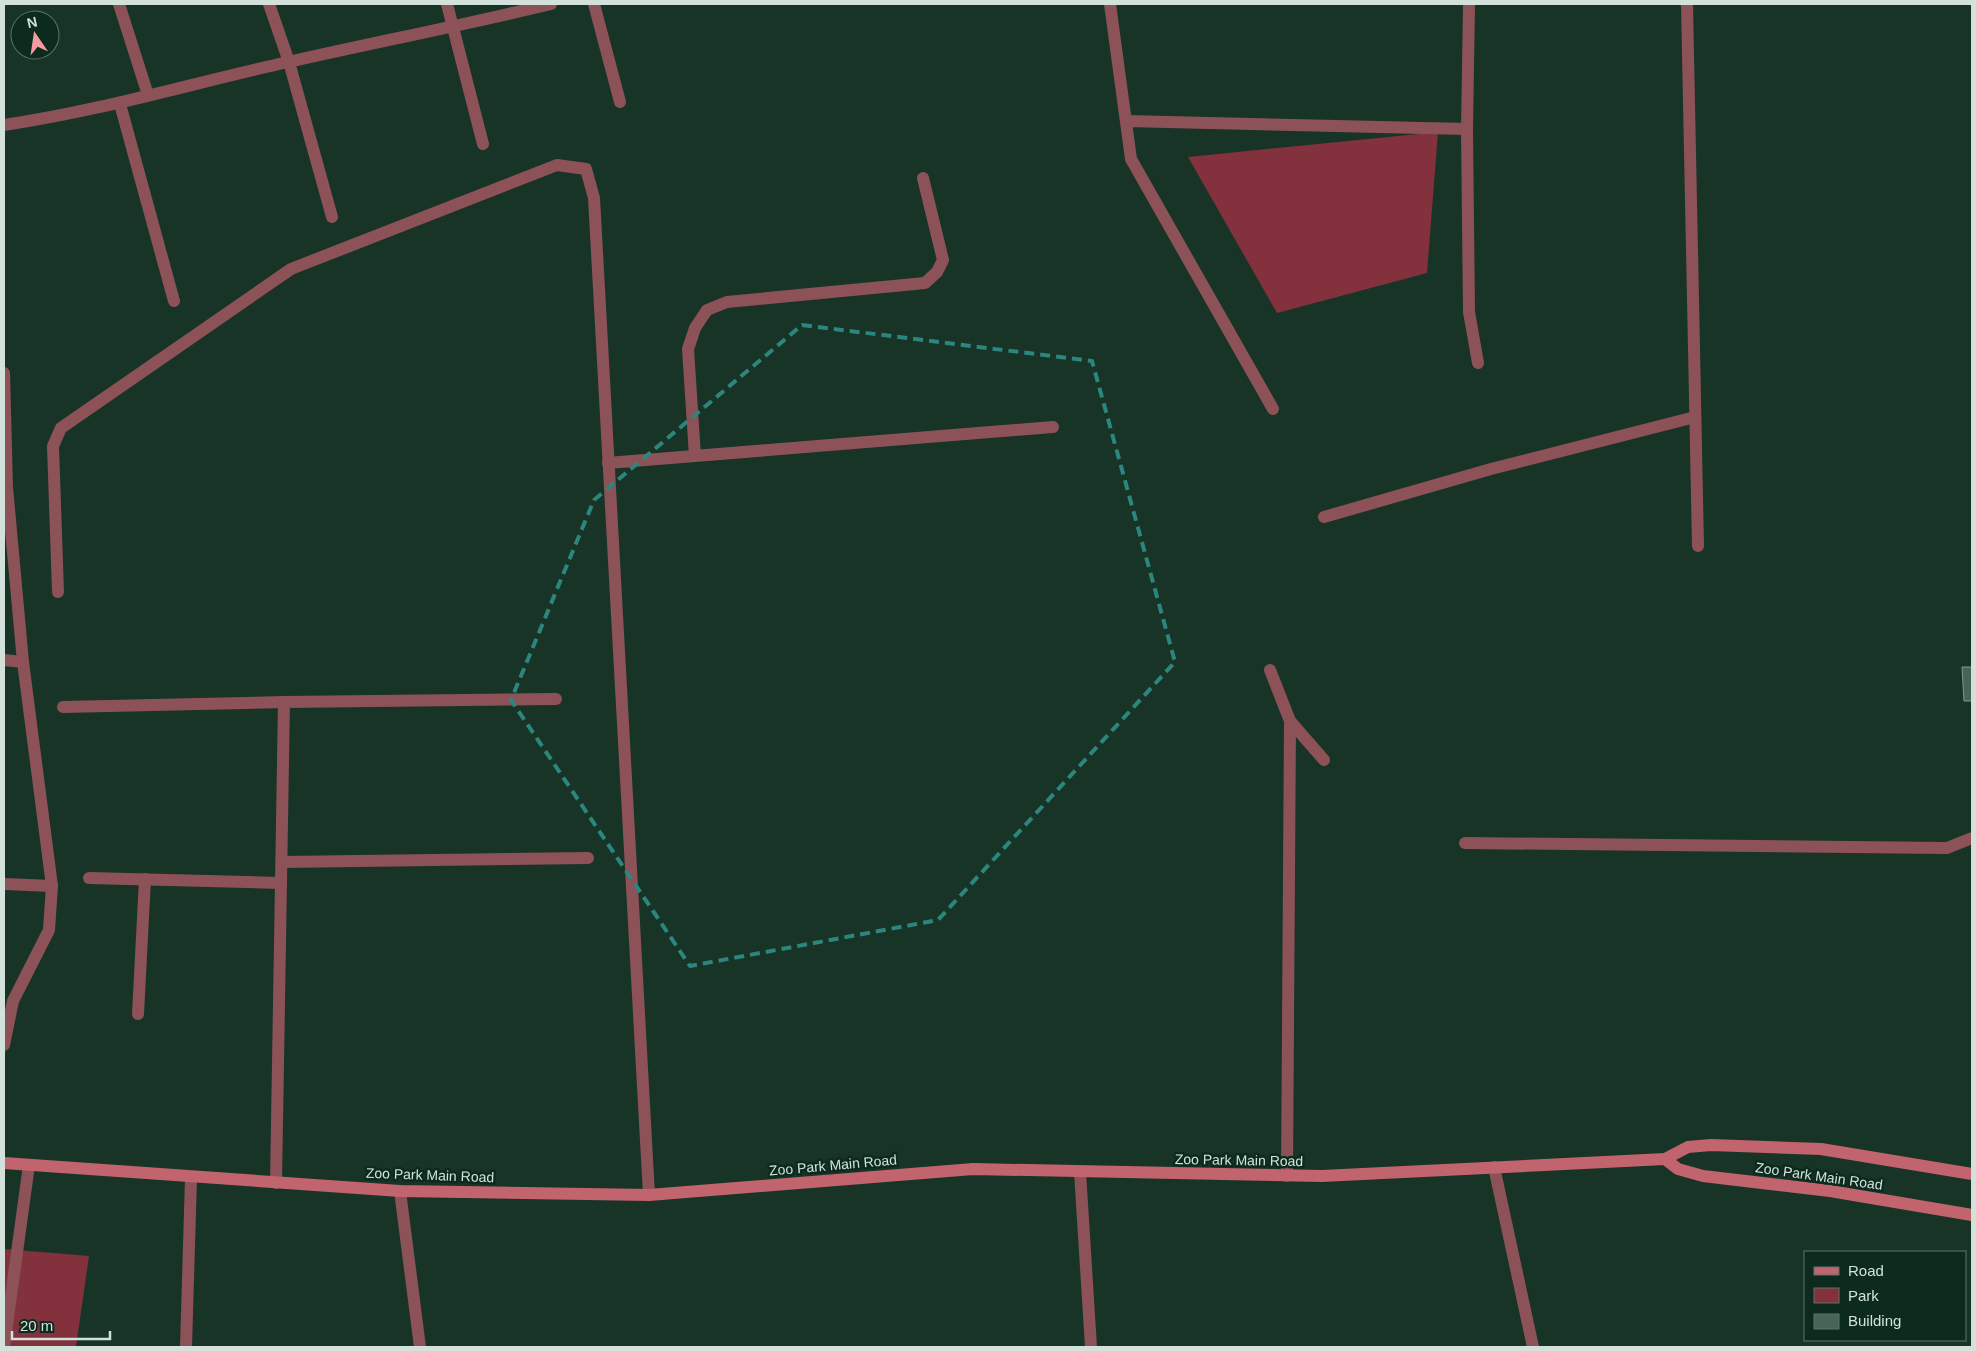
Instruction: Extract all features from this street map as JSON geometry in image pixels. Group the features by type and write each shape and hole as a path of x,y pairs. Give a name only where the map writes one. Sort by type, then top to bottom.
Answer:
{"main road":[{"name":"Zoo Park Main Road","path":"4,1163 191,1178 400,1191 649,1195 973,1169 1287,1176 1665,1159 1688,1147 1711,1145 1821,1150 1972,1174"},
{"name":"Zoo Park Main Road","path":"1665,1159 1678,1169 1703,1176 1830,1190 1972,1215"}],"street":[{"path":"119,4 148,95"},
{"path":"269,4 289,62 332,218"},
{"path":"447,4 483,144"},
{"path":"4,125 120,104 148,95 289,62 452,28 551,4"},
{"path":"594,4 620,102"},
{"path":"1110,4 1131,160 1273,409"},
{"path":"1469,4 1467,129 1469,312 1478,364"},
{"path":"1687,4 1698,546"},
{"path":"120,104 174,301"},
{"path":"1126,121 1467,129"},
{"path":"58,592 52,446 61,428 291,269 557,165 586,169 594,198 649,1195"},
{"path":"695,456 688,350 695,328 707,310 727,302 925,282 937,272 943,260 923,178"},
{"path":"4,373 6,486 23,662 52,886 49,930 13,1001 4,1045"},
{"path":"1324,517 1491,469 1695,417"},
{"path":"608,463 1053,427"},
{"path":"4,660 23,662"},
{"path":"1270,670 1290,722 1324,760"},
{"path":"63,707 556,699"},
{"path":"276,1183 284,702"},
{"path":"1287,1176 1290,722"},
{"path":"1465,843 1948,848 1972,838"},
{"path":"282,862 588,858"},
{"path":"89,878 281,883"},
{"path":"138,1014 145,879"},
{"path":"4,884 52,886"},
{"path":"4,1347 29,1165"},
{"path":"1494,1167 1533,1347"},
{"path":"1080,1172 1091,1347"},
{"path":"186,1347 191,1178"},
{"path":"400,1191 420,1347"}],"highlighted area":[{"path":"802,325 1092,361 1175,662 938,920 690,966 511,700 594,500"}],"green space":[{"path":"1438,132 1427,273 1277,313 1188,157"},
{"path":"4,1249 89,1256 76,1347 4,1347"}],"building":[{"path":"1962,667 1972,667 1972,701 1964,701"}]}
